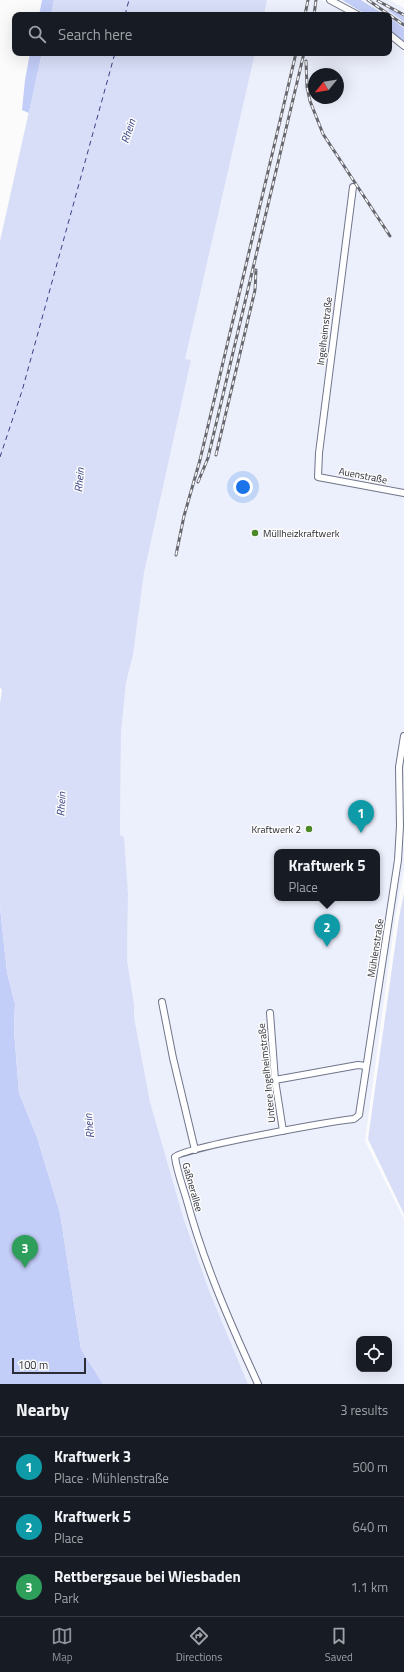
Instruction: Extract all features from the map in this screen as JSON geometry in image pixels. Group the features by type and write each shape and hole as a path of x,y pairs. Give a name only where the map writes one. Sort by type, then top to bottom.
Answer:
{"street":[{"path":"330,0 352,12"},
{"path":"392,36 404,46"},
{"name":"Ingelheimstraße","path":"318,477 319,454 353,187"},
{"name":"Auenstraße","path":"318,477 404,493"},
{"name":"Mühlenstraße","path":"195,1150 358,1117 360,1112 398,860 400,826 399,774 404,736"},
{"name":"Gaßnerallee","path":"162,1002 173,1058 195,1150 177,1154 175,1159 201,1247 218,1292 258,1384"},
{"name":"Untere Ingelheimstraße","path":"270,1012 276,1080 283,1131"},
{"path":"276,1080 358,1065 366,1066"}],"shaded area":[{"path":"42,0 54,0 52,12 40,12"},
{"path":"267,0 321,0 344,12 265,12"},
{"path":"342,0 361,0 380,12 362,12"},
{"path":"363,0 390,0 404,8 404,17 390,8 388,10 391,12 381,12"},
{"path":"390,8 404,17 404,22 392,12 388,10"},
{"path":"392,13 404,22 404,28 392,19"},
{"path":"392,19 404,28 404,42 392,32"},
{"path":"392,42 404,52 404,870 395,919 365,1141 404,1219 404,1384 248,1384 210,1293 184,1220 150,1102 134,1017 134,1004 127,960 128,894 120,836 121,732 126,683 133,655 144,573 191,360 184,359 254,56 392,56"},
{"path":"29,56 41,56 29,113 22,110"},
{"path":"0,907 7,972 15,1004 14,1030 19,1093 37,1137 60,1213 81,1349 103,1384 0,1384"}],"water":[{"path":"54,0 267,0 265,12 52,12"},
{"name":"Rhein","path":"41,56 254,56 185,359 191,360 144,573 133,655 126,683 121,732 120,835 124,837 128,894 127,960 134,1004 134,1017 150,1102 184,1220 210,1293 248,1384 103,1384 81,1349 60,1213 37,1137 19,1093 14,1030 15,1004 7,972 0,907 0,704 2,690 0,687 0,241"},
{"path":"404,893 404,1214 368,1139 399,918"}],"ferry route":[{"path":"126,12 129,0"},
{"path":"0,457 22,391 114,56"}],"railway":[{"path":"306,12 308,0"},
{"path":"314,12 316,0"},
{"path":"368,0 385,12"},
{"path":"378,1 404,15"},
{"path":"392,17 404,25"},
{"path":"176,555 184,516 200,460 295,56"},
{"path":"198,482 208,458 303,56"},
{"path":"306,61 307,87 310,101 323,134 390,236"},
{"path":"216,455 255,290 256,270"}],"place":[{"name":"Müllheizkraftwerk","path":"255,533"},
{"name":"Kraftwerk 2","path":"309,829"},
{"name":"Kraftwerk 3","path":"361,833"},
{"name":"Kraftwerk 5","path":"327,947"},
{"name":"Rettbergsaue bei Wiesbaden","path":"25,1268"}]}
